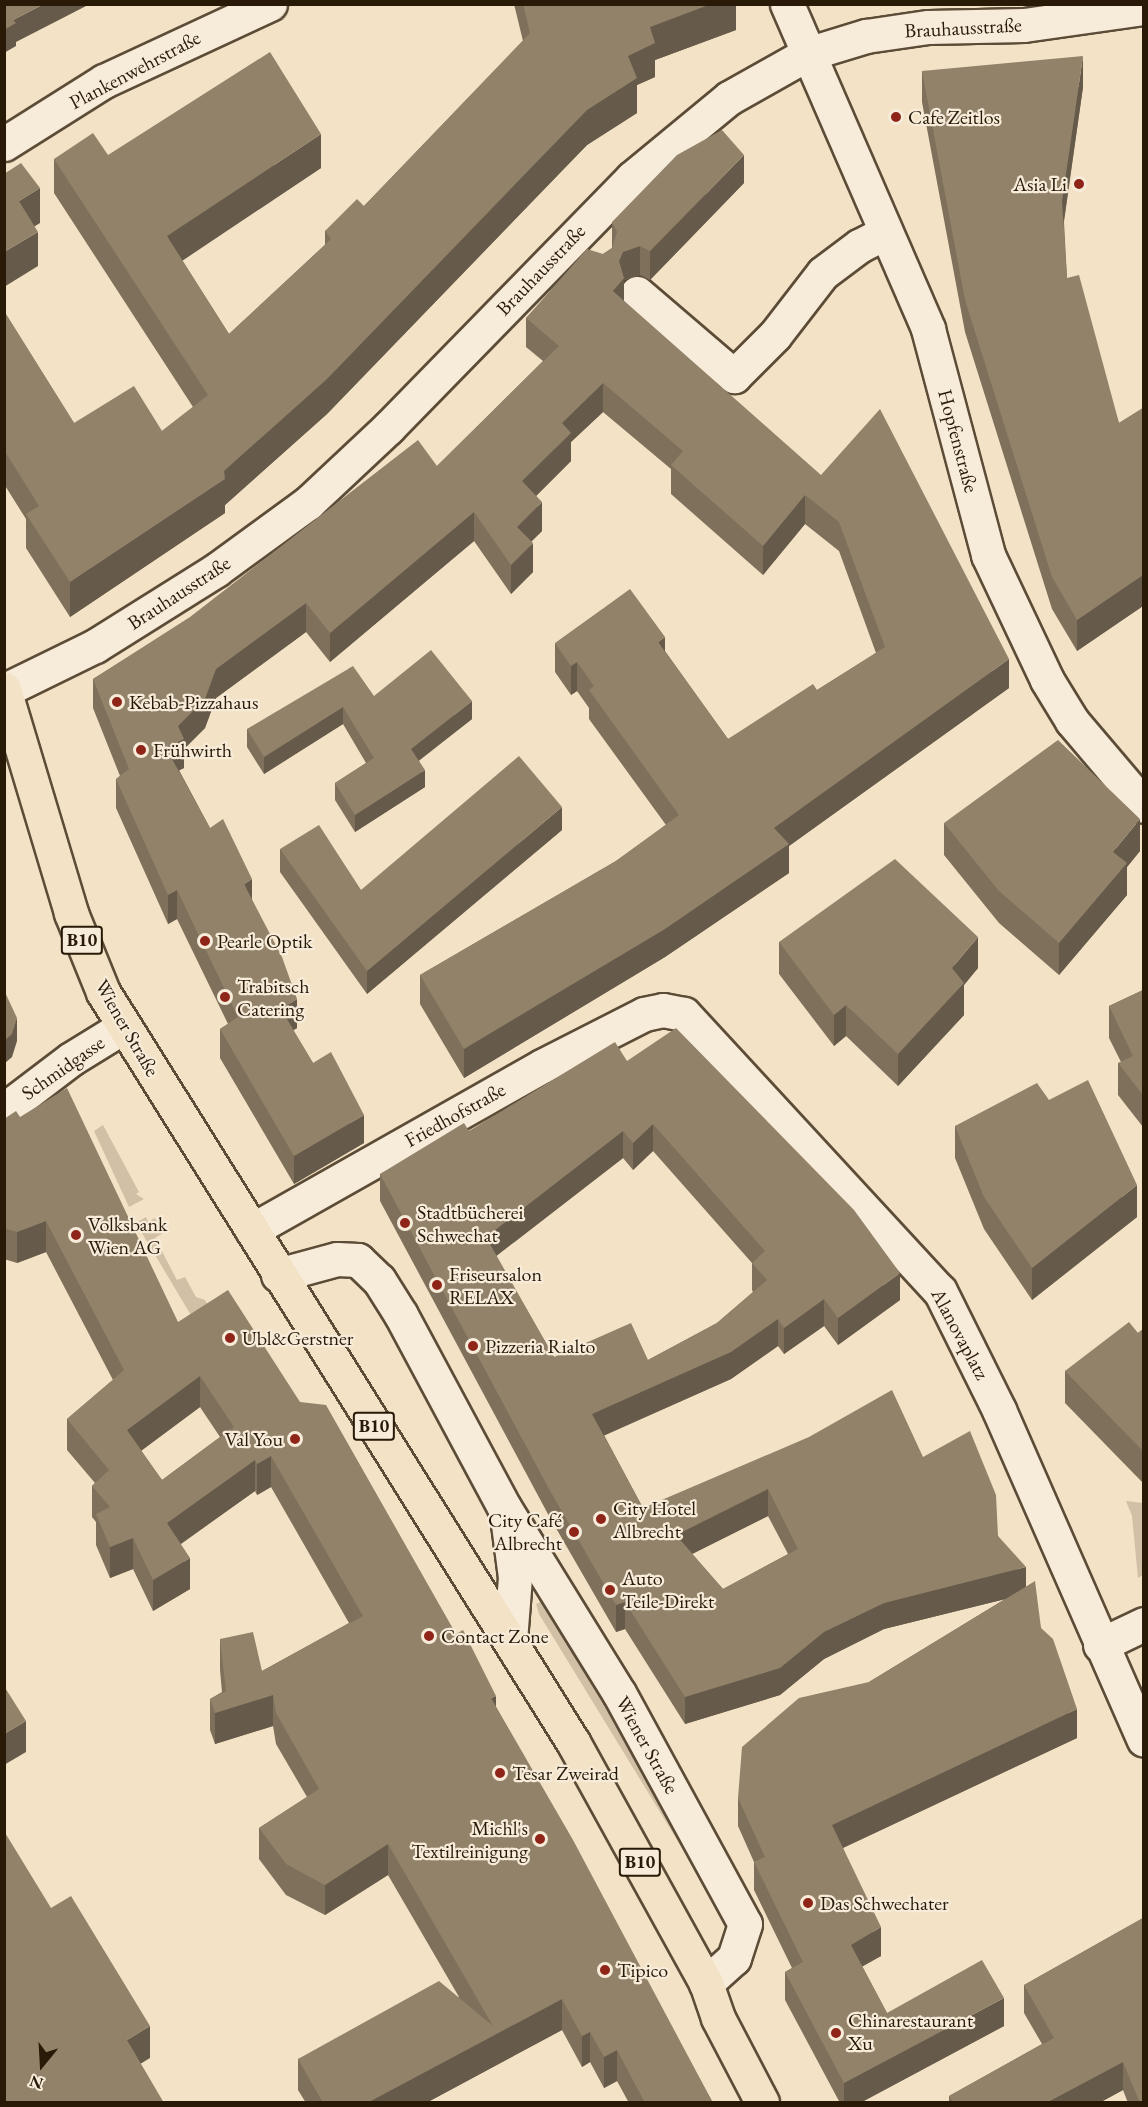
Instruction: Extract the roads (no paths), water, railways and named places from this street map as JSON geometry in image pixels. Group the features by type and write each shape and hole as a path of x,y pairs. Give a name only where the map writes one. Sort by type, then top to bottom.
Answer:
{"main road":[{"name":"Wiener Straße","path":"5,689 71,913 103,992 278,1275 584,1760 706,1983 730,2043 762,2103"}],"street":[{"name":"Plankenwehrstraße","path":"4,144 104,81 270,4"},
{"name":"Hopfenstraße","path":"787,4 928,329 988,555 1047,680 1066,710 1143,806"},
{"name":"Brauhausstraße","path":"5,689 95,646 264,537 388,428 583,247 632,178 729,98 807,54 866,36 928,27 1024,25 1143,8"},
{"path":"637,293 734,376 774,334 823,273 859,246 886,232"},
{"name":"Friedhofstraße","path":"252,1230 542,1066 645,1014 663,1010"},
{"name":"Alanovaplatz","path":"663,1010 684,1014 940,1291 999,1410 1100,1646 1143,1740"},
{"name":"Schmidgasse","path":"4,1110 71,1059 123,1027"},
{"name":"Wiener Straße","path":"278,1275 348,1258 370,1269 401,1315 504,1507 619,1693 745,1924 734,1958 706,1983"},
{"name":"Wiener Straße","path":"504,1507 515,1577 510,1641"},
{"path":"1100,1646 1143,1624"}],"place":[{"name":"Cafe Zeitlos","path":"896,117"},
{"name":"Asia Li","path":"1079,184"},
{"name":"Kebab-Pizzahaus","path":"117,702"},
{"name":"Frühwirth","path":"141,750"},
{"name":"Pearle Optik","path":"205,941"},
{"name":"Trabitsch Catering","path":"225,997"},
{"name":"Stadtbücherei Schwechat","path":"405,1223"},
{"name":"Volksbank Wien AG","path":"76,1235"},
{"name":"Friseursalon RELAX","path":"437,1285"},
{"name":"Ubl&Gerstner","path":"230,1338"},
{"name":"Pizzeria Rialto","path":"473,1346"},
{"name":"Val You","path":"295,1439"},
{"name":"City Hotel Albrecht","path":"601,1519"},
{"name":"City Café Albrecht","path":"574,1532"},
{"name":"Auto Teile-Direkt","path":"610,1590"},
{"name":"Contact Zone","path":"429,1636"},
{"name":"Tesar Zweirad","path":"500,1773"},
{"name":"Michl's Textilreinigung","path":"540,1839"},
{"name":"Das Schwechater","path":"808,1903"},
{"name":"Tipico","path":"605,1970"},
{"name":"Chinarestaurant Xu","path":"836,2033"}]}
